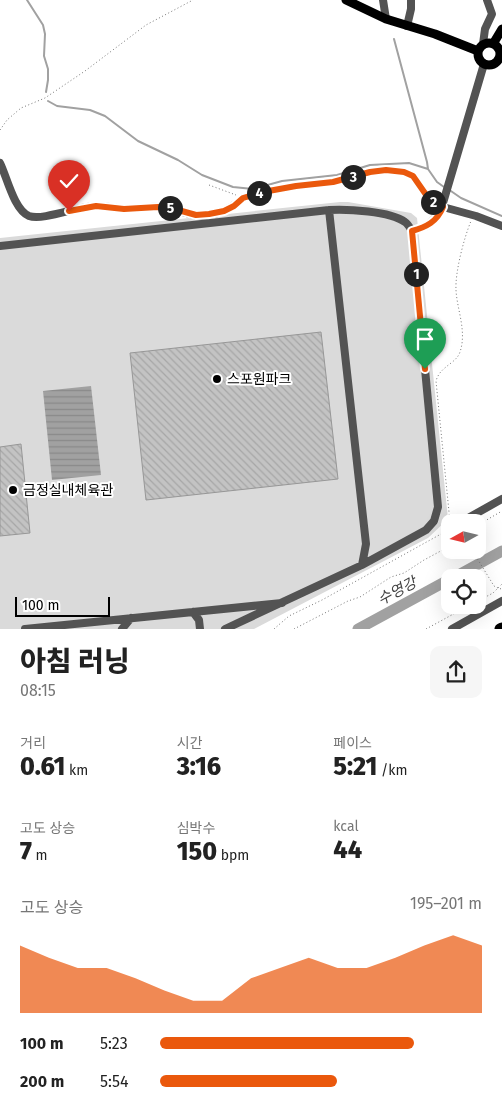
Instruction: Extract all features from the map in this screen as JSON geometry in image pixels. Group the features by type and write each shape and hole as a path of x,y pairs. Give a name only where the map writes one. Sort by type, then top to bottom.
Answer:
{"main road":[{"path":"346,0 386,19 480,48 488,43 494,44 498,48 501,58 492,65 484,64 479,59 480,48"},
{"path":"494,44 502,29"}],"street":[{"path":"383,0 386,19"},
{"path":"407,26 411,0"},
{"path":"480,48 485,29 492,14 487,0"},
{"path":"412,231 431,223 440,214 484,64"},
{"path":"0,164 18,207 31,217 96,206 124,209 158,207 171,208 196,215 209,214 224,211 234,206 243,198"},
{"path":"443,205 502,226"},
{"path":"329,210 366,544 362,565"},
{"path":"0,246 329,210 355,210 380,214 403,220 412,231 438,507 434,521 426,530 362,565 225,629"},
{"path":"475,514 502,499"},
{"path":"452,629 502,601"},
{"path":"25,629 282,603"},
{"path":"193,612 199,620 200,629"},
{"path":"122,629 131,618"}],"path":[{"path":"0,130 6,120 21,108 45,98 85,71 146,25 193,0"},
{"path":"209,185 243,198 280,189 333,182 370,172 386,170 404,172 413,176 429,199 436,205 443,205"},
{"path":"449,514 436,381 438,373 460,353 462,338 456,287 464,239 472,221 472,215"},
{"path":"486,520 502,511"},
{"path":"274,629 289,616 322,600 441,534"},
{"path":"294,629 348,601 360,597 391,577 404,573 441,551"},
{"path":"477,559 488,578 497,588 502,588"},
{"path":"486,597 502,584"},
{"path":"426,629 454,614"}],"shaded area":[{"name":"스포원파크","path":"340,202 411,213 417,218 447,514 441,514 441,526 428,538 254,629 0,629 0,238"},
{"path":"91,386 101,475 52,480 43,391"}],"building":[{"path":"321,332 338,479 146,500 130,353"},
{"name":"금정실내체육관","path":"21,444 30,533 0,536 0,447"}],"waterway":[{"path":"27,0 43,25 45,34 44,56 48,69 46,92"},
{"path":"394,39 428,169"},
{"path":"48,101 57,106 90,110 105,116 138,141 178,160 202,175 233,187 253,189 282,181 337,175 370,165 409,163 428,169 437,182 444,187"},
{"path":"448,189 461,198 502,216"},
{"name":"수영강","path":"469,569 502,551"},
{"name":"수영강","path":"358,629 441,584"}],"place":[{"name":"스포원파크","path":"217,379"},
{"name":"금정실내체육관","path":"13,490"}],"route":[{"path":"69,211 96,206 124,209 158,207 171,208 196,215 209,214 224,211 234,206 243,198 263,192 333,182 370,172 386,170 404,172 413,176 429,199 436,205 443,207 436,220 427,226 412,231 425,369"}]}
